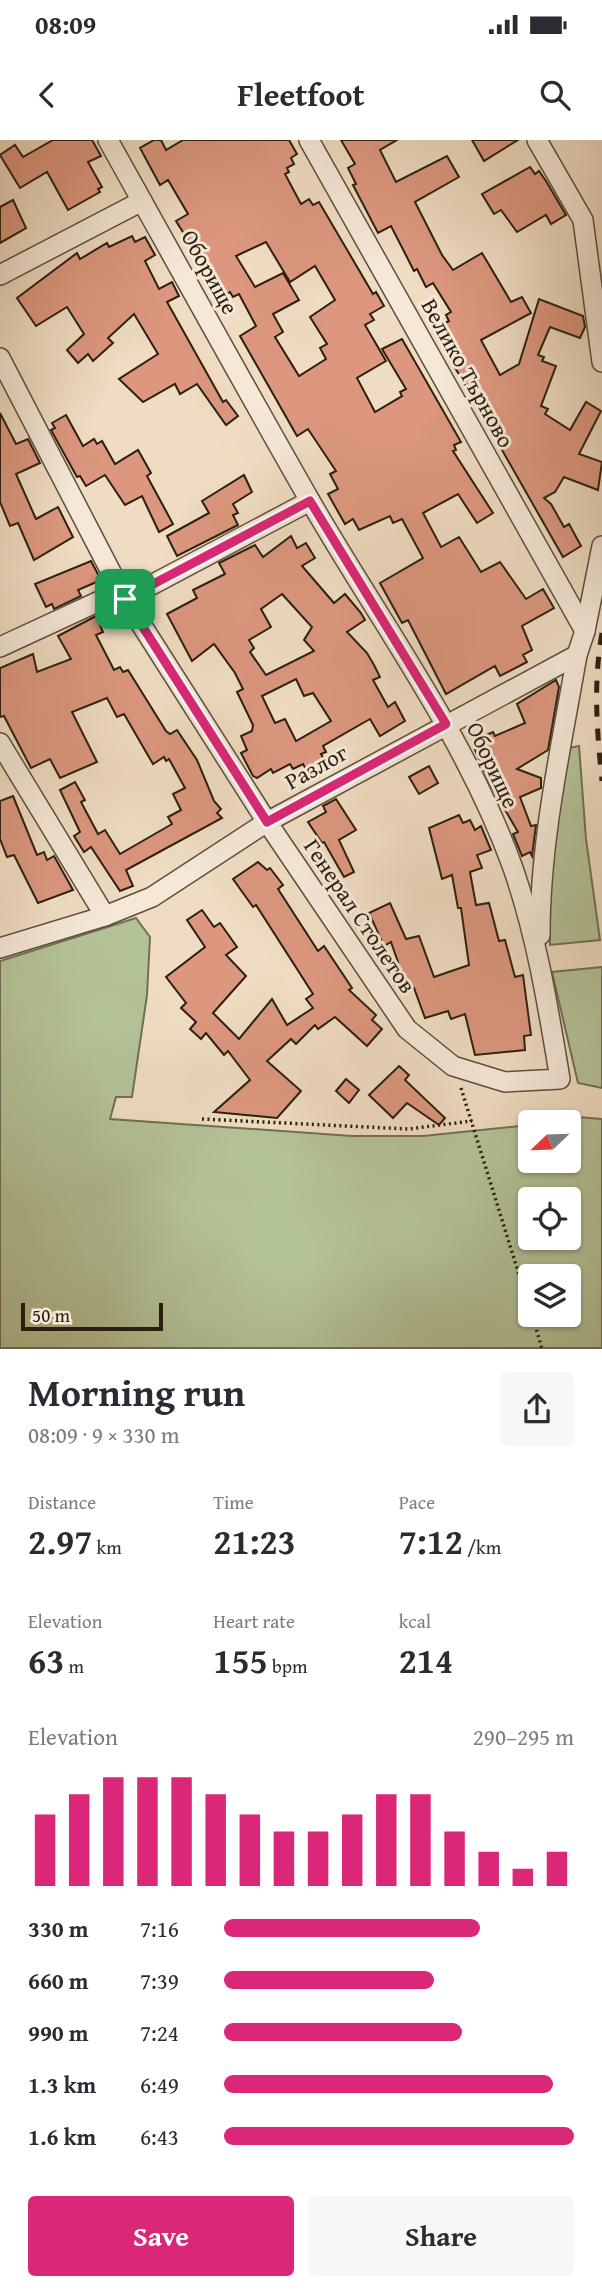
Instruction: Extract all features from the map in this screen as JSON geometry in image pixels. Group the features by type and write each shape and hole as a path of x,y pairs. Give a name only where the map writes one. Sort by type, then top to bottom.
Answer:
{"street":[{"name":"Оборище","path":"108,140 310,501 446,724 512,865 534,932 560,1079"},
{"name":"Велико Търново","path":"309,140 585,631"},
{"path":"537,140 583,220 602,362"},
{"path":"0,275 142,201"},
{"name":"Генерал Столетов","path":"0,358 123,595 267,822 407,1029 453,1066 505,1082 560,1079"},
{"path":"0,647 123,595 310,501"},
{"path":"541,967 540,883 546,830 577,655 585,631 602,546"},
{"name":"Разлог","path":"0,948 105,916 152,897 267,822 577,655"},
{"path":"0,743 105,916"}],"path":[{"path":"453,1066 518,1270"},
{"path":"202,1119 408,1129 472,1121"},
{"path":"535,1327 542,1349"}],"green space":[{"path":"579,746 586,839 600,940 550,945 550,872 569,748"},
{"path":"136,918 150,937 147,995 132,1097 116,1097 110,1119 352,1136 423,1136 518,1126 518,1173 581,1173 581,1117 602,1119 602,1348 0,1348 0,961"},
{"path":"602,967 602,1088 578,1083 552,972"}],"building":[{"path":"53,140 92,140 101,156 88,162 102,187 98,189 100,192 68,210 47,172 20,188 0,155 15,145 23,157"},
{"path":"154,140 161,140 166,150 183,140 289,140 297,154 291,158 294,164 287,168 289,172 285,174 301,204 309,199 313,205 319,202 373,294 376,292 384,306 370,314 374,320 365,325 386,361 357,378 375,412 402,396 400,392 406,389 382,349 402,339 461,442 454,445 456,450 453,451 493,513 477,523 458,494 423,513 441,547 459,537 481,572 500,562 526,599 543,589 554,608 522,626 532,650 523,655 527,662 500,676 495,666 446,694 408,620 402,623 380,583 423,558 402,519 393,523 390,516 359,530 353,519 345,524 328,494 338,489 330,474 336,471 308,429 297,436 240,336 256,326 239,294 233,297 230,292 223,296 176,221 188,214 168,180 160,185 140,148","holes":["266,242 290,282 315,266 335,300 310,317 327,344 320,348 326,359 299,376 275,337 283,332 273,314 299,300 283,273 255,287 236,256"]},
{"path":"341,140 397,140 380,150 396,182 447,156 459,177 415,202 442,255 453,270 482,253 511,302 522,297 531,313 481,340 500,375 519,364 539,299 583,316 585,327 580,338 550,327 538,355 544,357 542,361 556,366 541,406 548,409 545,414 570,430 586,402 601,411 579,454 602,462 598,490 564,477 555,492 544,498 551,504 564,527 569,524 581,546 563,557 433,329 449,321 446,315 451,312 433,283 426,287 417,269 414,271 391,226 378,233 353,185 356,184 348,168 355,164"},
{"path":"472,140 518,140 484,161"},
{"path":"530,167 535,174 539,171 566,215 551,224 546,215 517,232 501,210 494,214 482,194"},
{"path":"13,200 26,228 0,243 0,207"},
{"path":"132,236 135,242 145,237 155,255 145,261 159,289 172,282 179,296 167,302 223,402 226,400 238,416 226,425 197,384 180,394 175,384 143,402 119,379 158,354 134,314 108,338 113,343 93,361 88,354 78,363 67,350 84,334 67,307 36,326 17,298 77,253 80,259 107,243 109,247"},
{"path":"0,413 16,444 28,439 40,463 16,474 36,519 58,507 73,537 34,560 18,523 10,526 0,502"},
{"path":"66,415 83,446 94,439 97,444 102,441 115,464 138,450 151,473 147,476 173,524 159,532 142,496 125,505 105,475 86,486 80,476 77,477 51,430 55,428 52,423"},
{"path":"244,475 252,492 233,504 238,513 233,515 238,525 177,556 167,536 209,513 202,501"},
{"path":"291,536 297,548 306,543 315,558 302,566 334,603 345,594 361,613 365,620 347,632 367,653 374,665 380,677 373,680 388,707 395,702 405,721 380,736 370,719 323,746 326,752 321,754 325,761 307,771 303,764 293,769 290,764 273,773 271,769 257,778 253,776 241,753 247,750 241,736 252,731 253,725 237,692 243,689 235,673 214,644 192,661 167,614 197,598 193,590 225,574 219,563 255,545 263,557","holes":["282,594 312,627 304,640 314,651 266,675 250,652 254,648 249,640 271,627 261,609","296,679 304,696 313,693 331,721 296,741 285,719 275,723 262,696"]},
{"path":"91,561 101,580 78,590 81,596 54,609 52,604 46,607 35,584"},
{"path":"96,616 103,632 96,635 114,670 120,667 123,672 128,670 166,731 170,734 177,730 197,760 214,801 221,809 217,813 222,818 126,870 133,886 120,891 91,847 84,852 74,836 80,832 60,790 75,782 85,800 81,802 98,834 105,830 120,854 172,824 168,817 181,810 173,794 185,788 169,759 166,761 164,757 153,764 124,714 117,717 107,698 72,712 97,762 60,778 50,759 31,768 4,716 0,717 0,668 33,654 37,672 71,659 58,636"},
{"path":"556,680 559,687 548,750 517,769 541,778 541,788 520,797 531,826 536,825 532,856 530,852 522,856 513,834 518,832 491,786 475,750 483,746 479,738 493,732 495,736 525,723 517,704"},
{"path":"429,766 438,783 419,794 409,777"},
{"path":"13,796 37,855 44,852 47,860 54,856 73,890 38,903 14,855 7,857 0,839 0,801"},
{"path":"336,799 356,830 339,840 354,872 344,877 324,842 322,843 308,822 326,812 323,806"},
{"path":"459,815 463,823 470,820 475,830 481,826 491,850 477,855 482,868 470,872 476,905 489,903 499,941 505,940 515,977 523,975 531,1035 524,1036 525,1050 475,1055 465,1014 451,1019 448,1011 425,1018 414,988 400,992 392,980 398,962 391,942 384,946 369,913 390,903 406,939 419,936 434,977 469,965 461,908 458,908 452,875 442,879 429,828"},
{"path":"258,862 267,870 270,868 283,885 278,889 318,951 324,946 352,988 349,990 376,1015 372,1020 382,1029 367,1046 335,1017 318,1029 315,1025 296,1044 291,1039 267,1061 301,1091 277,1118 214,1112 250,1080 228,1051 224,1055 206,1033 201,1039 190,1029 196,1022 181,1008 186,1003 166,977 205,947 187,920 202,910 214,927 220,923 237,947 226,955 246,976 213,1013 239,1039 272,999 287,1025 313,1008 306,999 313,994 256,905 253,907 233,879"},
{"path":"399,1066 409,1075 405,1080 445,1118 439,1125 407,1103 393,1118 369,1095"},
{"path":"346,1079 359,1090 349,1103 336,1091"}],"railway":[{"path":"602,633 597,689 602,781"}],"route":[{"path":"310,501 446,724 267,822 125,599 310,501"}]}
